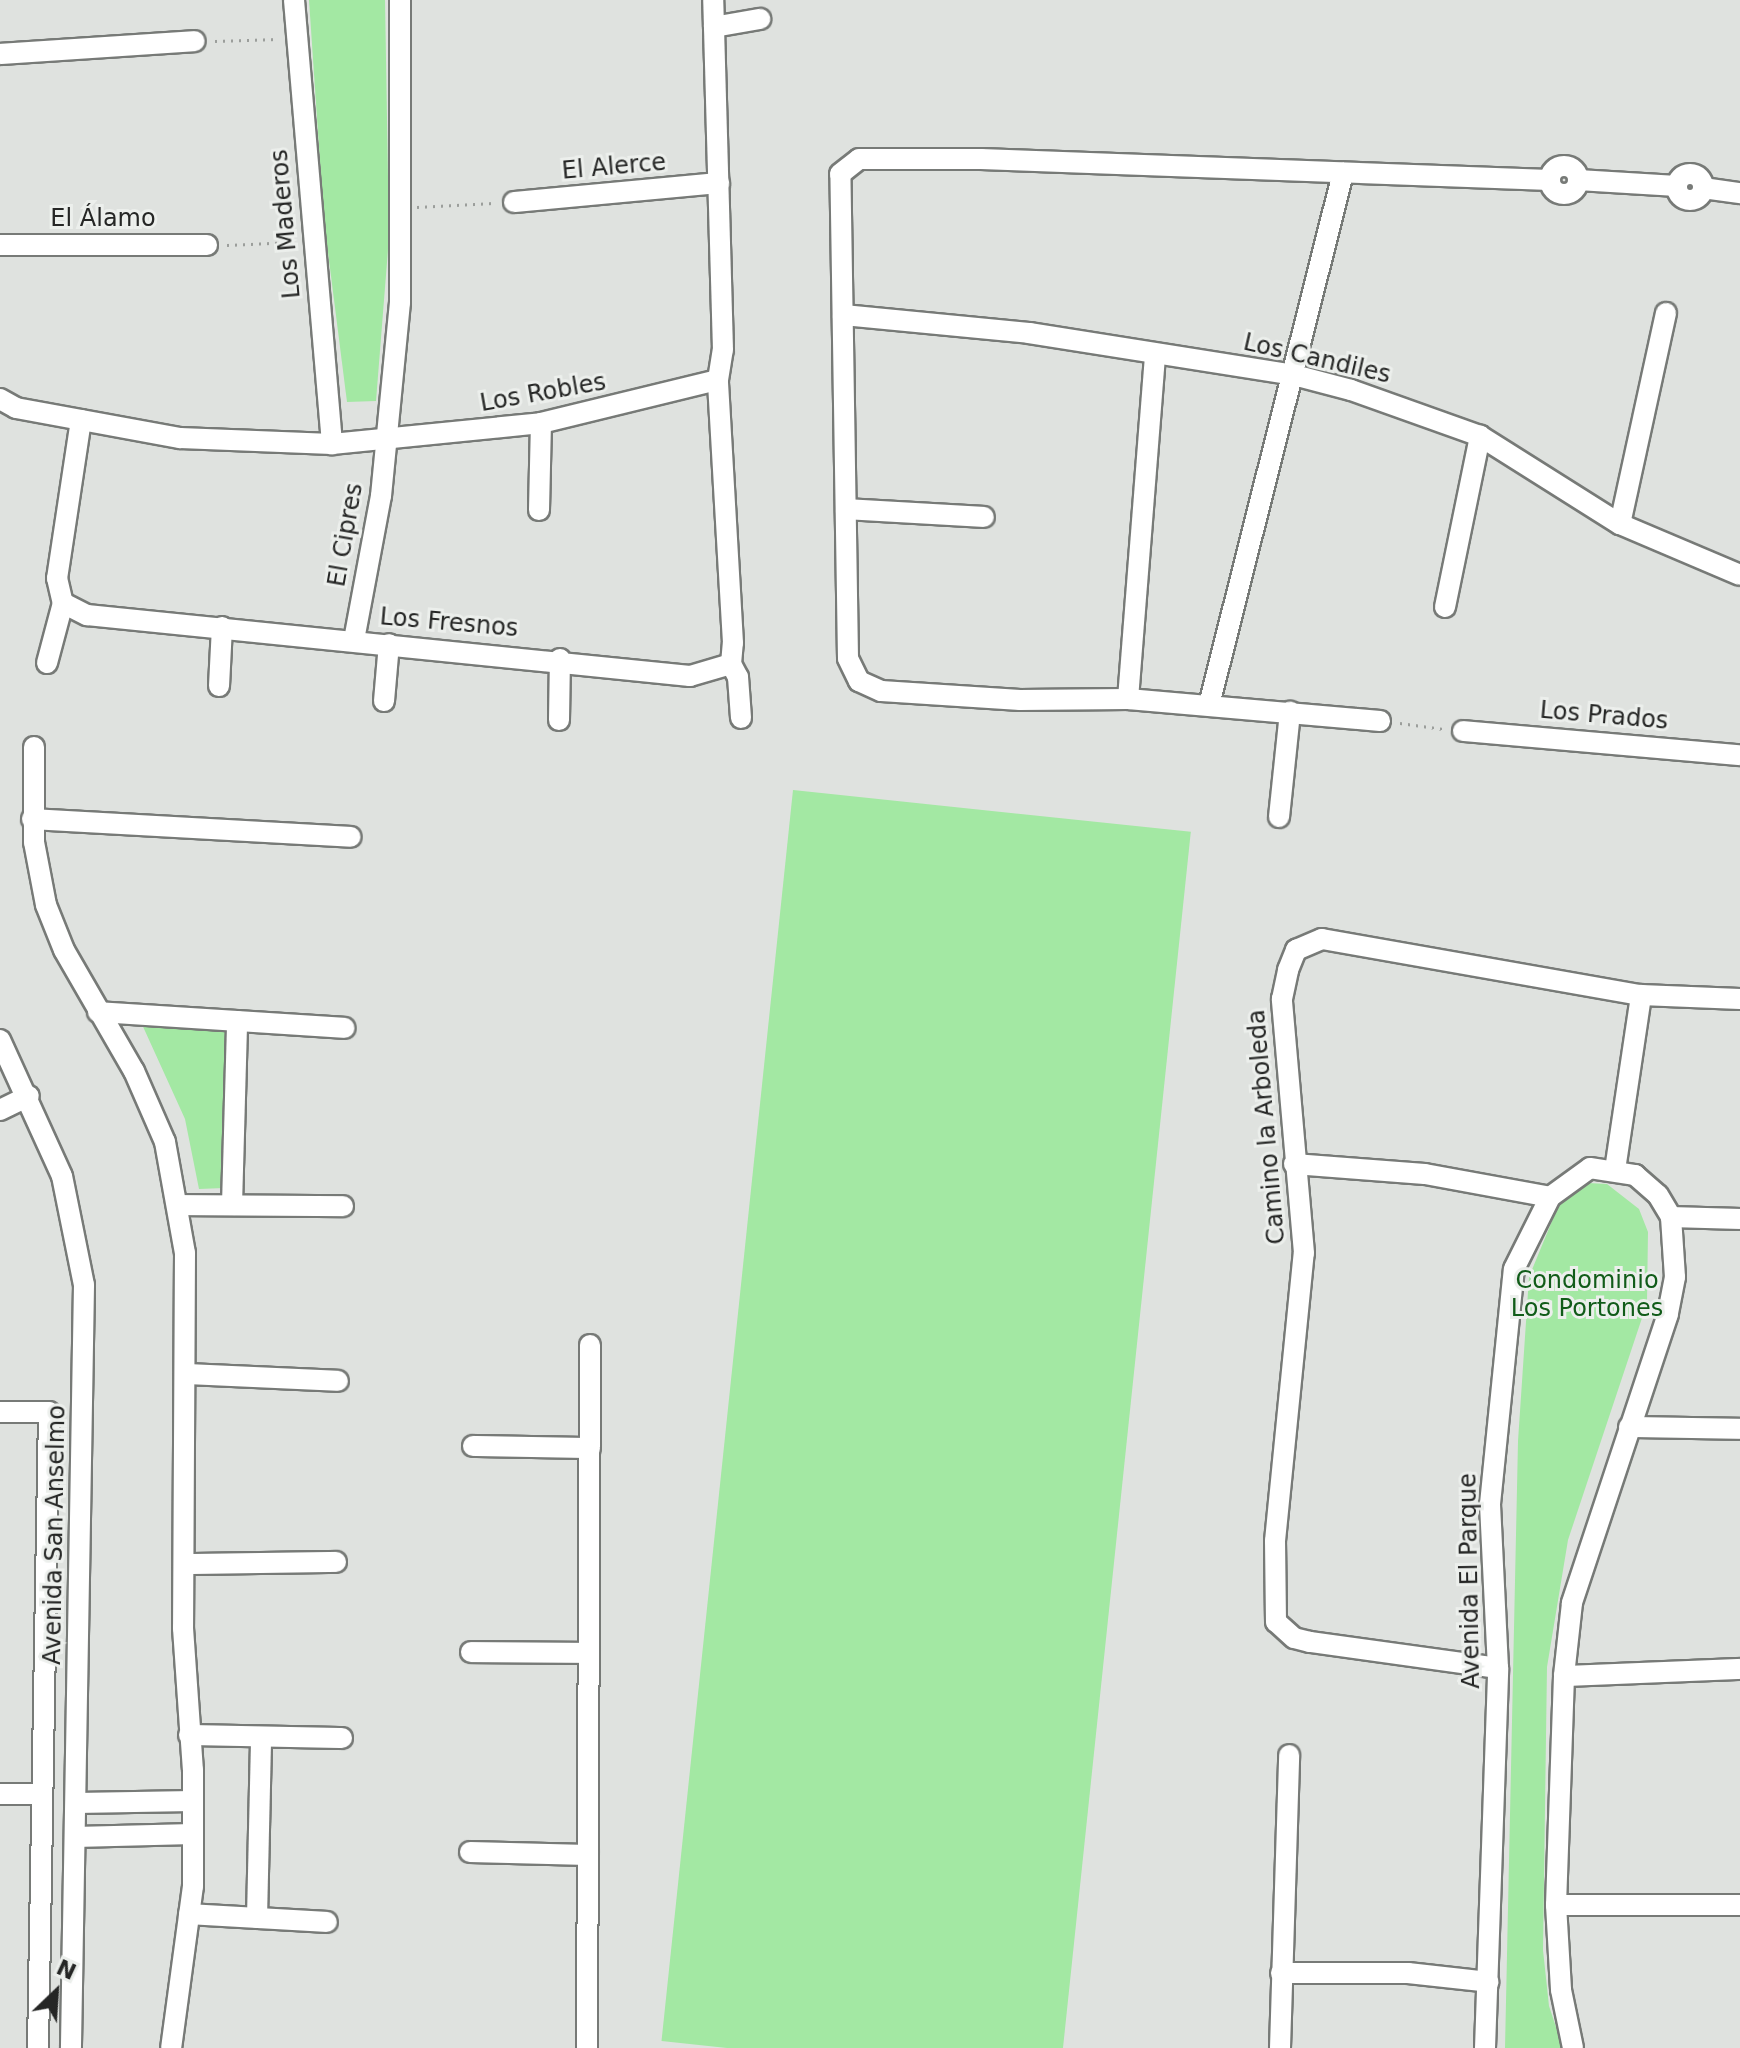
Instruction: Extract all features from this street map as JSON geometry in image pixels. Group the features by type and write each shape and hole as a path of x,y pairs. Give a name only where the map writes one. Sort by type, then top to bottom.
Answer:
{"street":[{"name":"Los Maderos","path":"294,0 332,444"},
{"path":"386,439 400,303 400,0"},
{"path":"713,0 723,350 718,380 728,487 731,664 738,677 741,718"},
{"path":"714,27 760,19"},
{"path":"0,54 195,41"},
{"path":"1380,721 1128,699 1020,700 865,686 853,674 848,658 839,181 844,168 859,159 1129,163 1550,180 1554,189 1567,194 1578,180 1677,186 1689,200 1703,188 1740,193"},
{"path":"1209,705 1343,173"},
{"name":"El Alerce","path":"514,202 719,183"},
{"name":"El Álamo","path":"0,245 207,245"},
{"path":"1620,524 1666,313"},
{"name":"Los Candiles","path":"843,315 1029,333 1294,375 1413,409 1480,436 1620,524 1740,575"},
{"path":"1128,699 1155,355"},
{"name":"Los Robles","path":"0,399 16,408 180,438 332,444 541,423 718,380"},
{"path":"47,663 63,603 57,578 81,420"},
{"path":"539,510 541,423"},
{"path":"1445,607 1480,436"},
{"name":"El Cipres","path":"354,640 386,439"},
{"path":"846,509 984,517"},
{"name":"Los Fresnos","path":"63,603 87,615 560,659 690,676 731,664"},
{"path":"219,686 222,627"},
{"path":"384,701 389,644"},
{"path":"559,720 560,659"},
{"path":"1279,817 1290,712"},
{"name":"Los Prados","path":"1463,731 1740,755"},
{"path":"34,747 32,819 46,905 64,950 159,1127 180,1205 186,1374 185,1564 193,1834 189,1914 171,2048"},
{"path":"32,819 350,837"},
{"name":"Camino la Arboleda","path":"1498,1668 1310,1642 1284,1632 1273,1609 1304,1253 1282,999 1296,950 1307,941 1349,941 1641,995 1740,999"},
{"path":"1573,2048 1561,1990 1556,1905 1564,1676 1572,1603 1675,1277 1671,1217 1658,1195 1635,1175 1615,1170 1641,995"},
{"path":"98,1012 344,1028"},
{"path":"232,1205 237,1021"},
{"name":"Avenida San Anselmo","path":"0,1040 7,1070 29,1096 70,1203 84,1285 71,2048"},
{"path":"0,1110 29,1096"},
{"path":"1294,1164 1425,1174 1550,1197"},
{"name":"Avenida El Parque","path":"1485,2048 1498,1668 1490,1504 1514,1269 1550,1197 1590,1168 1615,1170"},
{"path":"180,1205 343,1206"},
{"path":"1671,1217 1740,1219"},
{"path":"587,2048 590,1345"},
{"path":"186,1374 338,1381"},
{"path":"0,1412 49,1412 38,2048"},
{"path":"1629,1427 1740,1429"},
{"path":"473,1446 590,1448"},
{"path":"185,1564 336,1562"},
{"path":"471,1652 589,1653"},
{"path":"1564,1676 1740,1669"},
{"path":"189,1735 342,1738"},
{"path":"257,1918 261,1737"},
{"path":"1280,2048 1289,1755"},
{"path":"0,1794 40,1794"},
{"path":"76,1803 193,1801"},
{"path":"75,1837 193,1834"},
{"path":"470,1852 588,1855"},
{"path":"1556,1905 1740,1905"},
{"path":"189,1914 327,1922"},
{"path":"1281,1973 1408,1973 1489,1982"}],"path":[{"path":"195,41 296,38"},
{"path":"399,208 514,202"},
{"path":"207,245 313,242"},
{"path":"1380,721 1463,731"}],"green space":[{"path":"309,0 385,0 389,237 376,401 347,402 324,221"},
{"path":"793,790 1191,832 1063,2048 727,2048 662,2041"},
{"path":"140,1020 226,1029 224,1188 199,1189 185,1119"},
{"name":"Condominio Los Portones","path":"1588,1183 1607,1184 1639,1209 1648,1232 1647,1303 1568,1540 1547,1667 1543,1950 1549,2006 1563,2048 1505,2048 1518,1441 1529,1277 1559,1204"}]}
